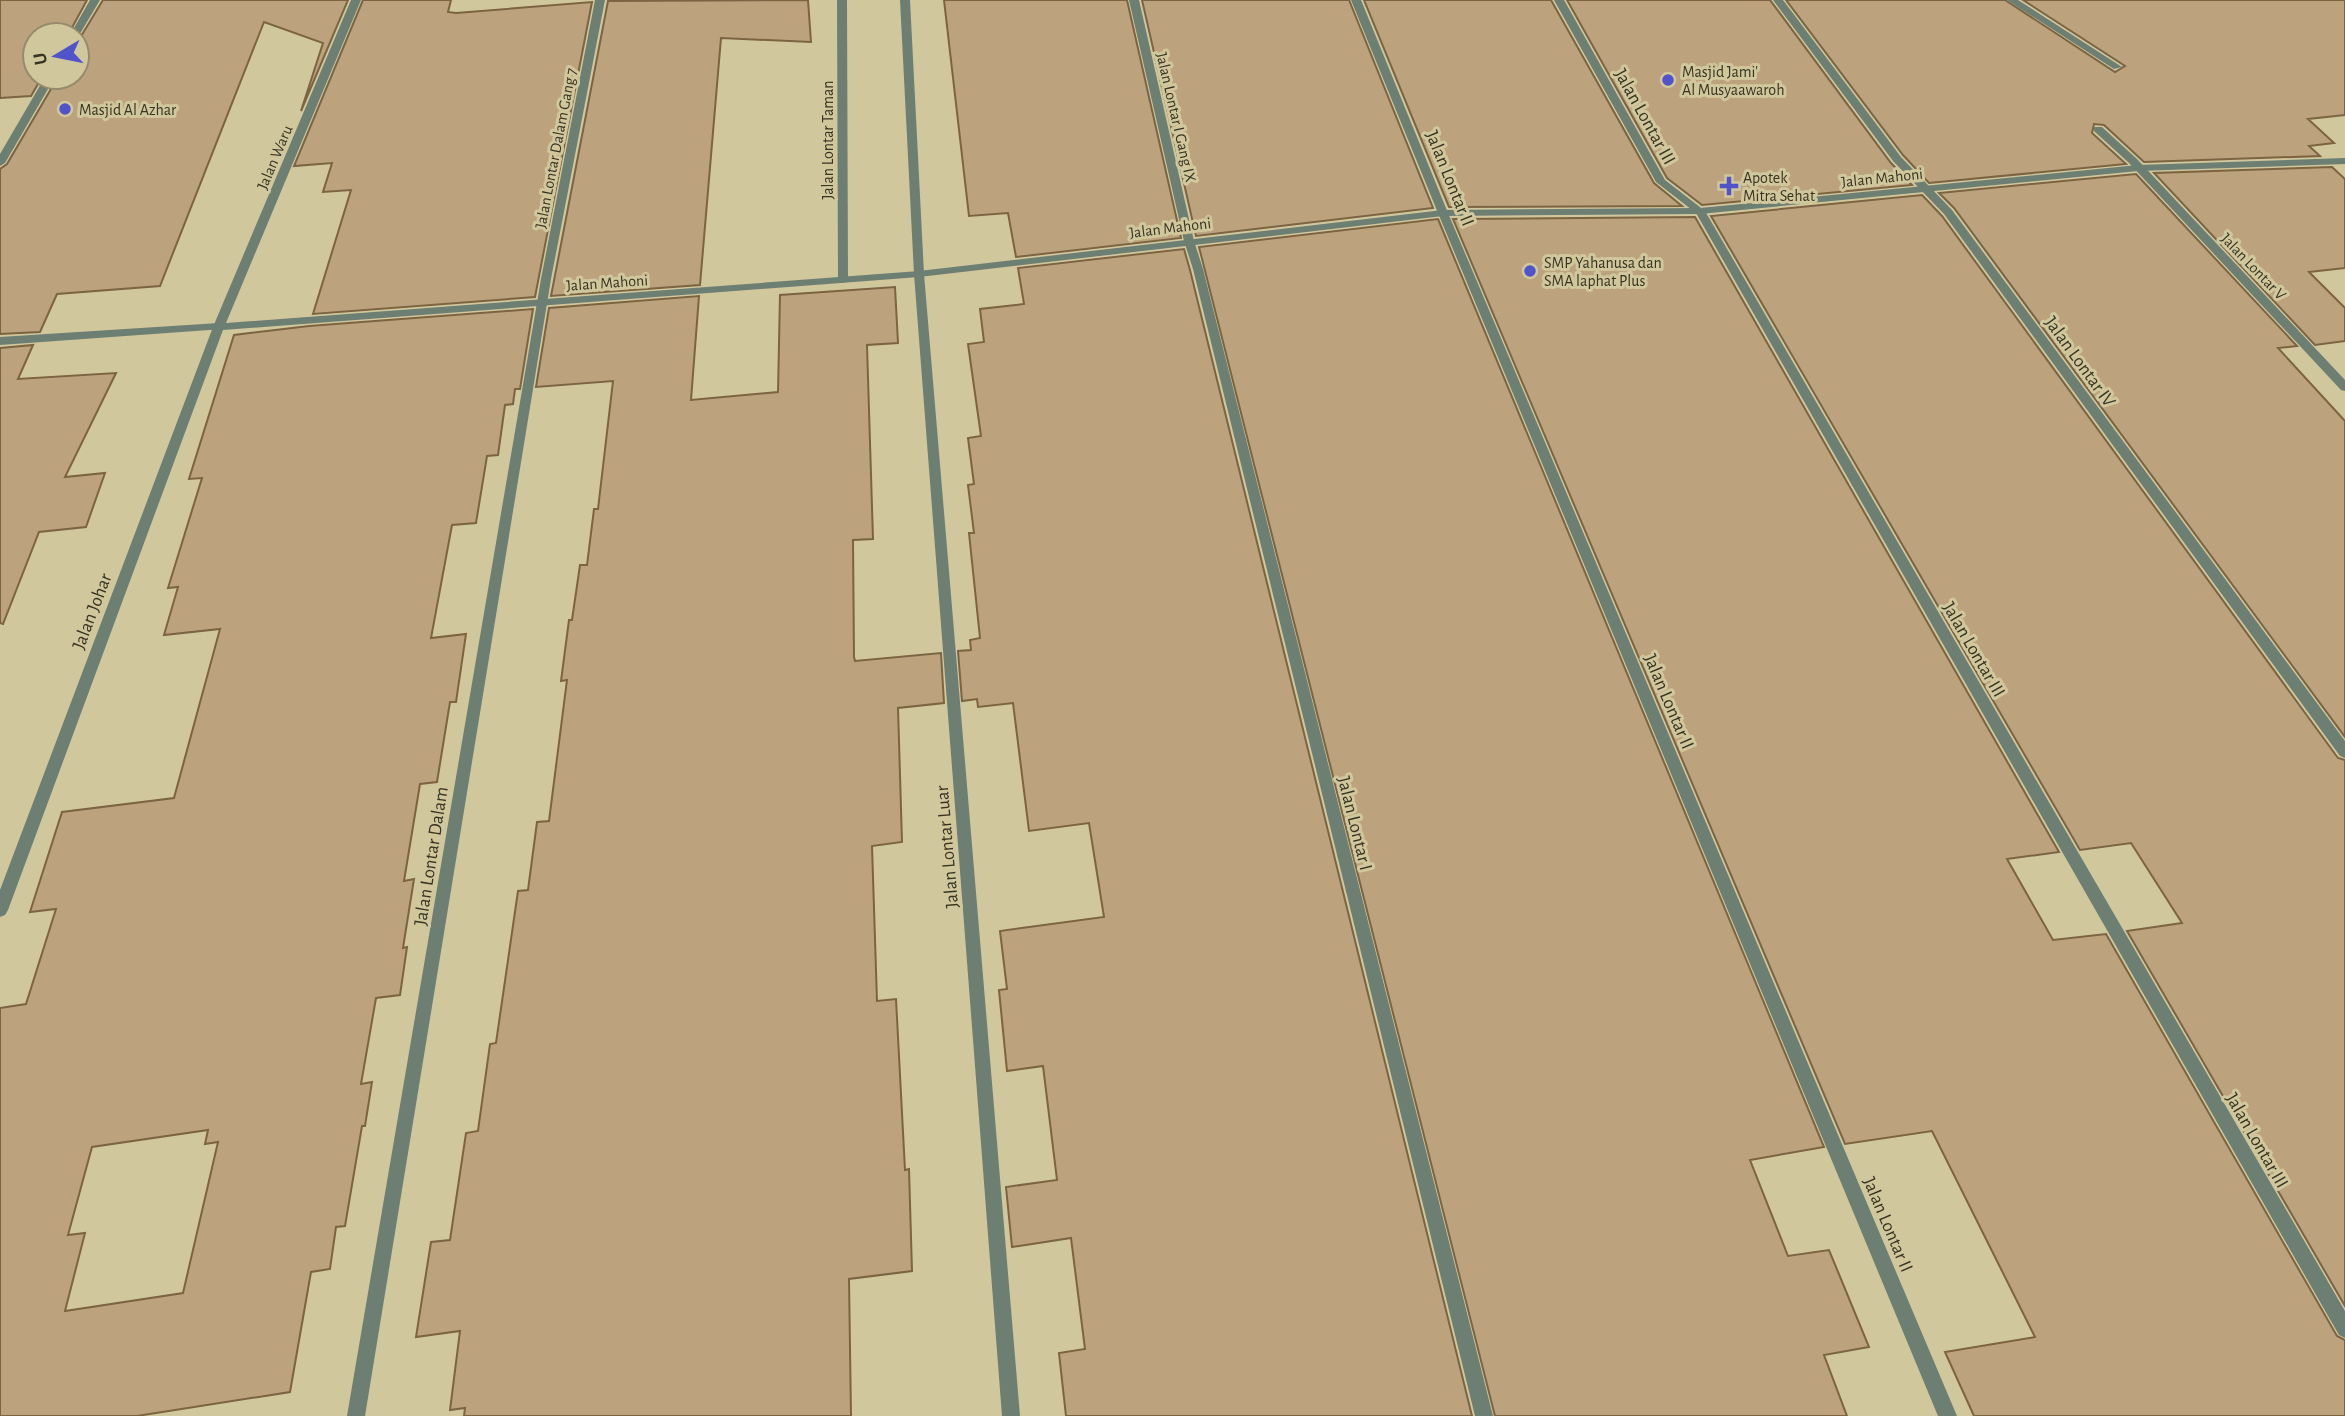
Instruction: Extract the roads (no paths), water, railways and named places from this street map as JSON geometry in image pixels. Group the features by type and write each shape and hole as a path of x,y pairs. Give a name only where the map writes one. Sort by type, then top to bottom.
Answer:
{"street":[{"path":"83,21 95,0"},
{"name":"Jalan Waru","path":"219,327 356,0"},
{"name":"Jalan Lontar Dalam Gang 7","path":"543,302 600,0"},
{"name":"Jalan Lontar Taman","path":"842,0 843,280"},
{"path":"905,0 919,274"},
{"name":"Jalan Lontar I Gang IX","path":"1134,0 1189,241"},
{"name":"Jalan Lontar II","path":"1356,0 1948,1416"},
{"name":"Jalan Lontar III","path":"1559,0 1661,182 1700,211 2345,1329"},
{"name":"Jalan Lontar IV","path":"1778,0 1897,159 1948,212 2345,752"},
{"path":"2012,0 2117,67"},
{"path":"0,163 42,91"},
{"name":"Jalan Lontar V","path":"2098,129 2345,387"},
{"name":"Jalan Mahoni","path":"0,341 919,274 1443,213 1700,211 2138,168 2345,161"},
{"name":"Jalan Lontar I","path":"1189,241 1205,296 1484,1416"},
{"name":"Jalan Lontar Luar","path":"919,274 1011,1416"},
{"name":"Jalan Lontar Dalam","path":"356,1416 543,302"},
{"name":"Jalan Johar","path":"0,910 219,327"}],"place":[{"name":"Masjid Jami' Al Musyaawaroh","path":"1668,80"},
{"name":"Masjid Al Azhar","path":"65,109"},
{"name":"Apotek Mitra Sehat","path":"1729,186"},
{"name":"SMP Yahanusa dan SMA laphat Plus","path":"1530,271"}]}
